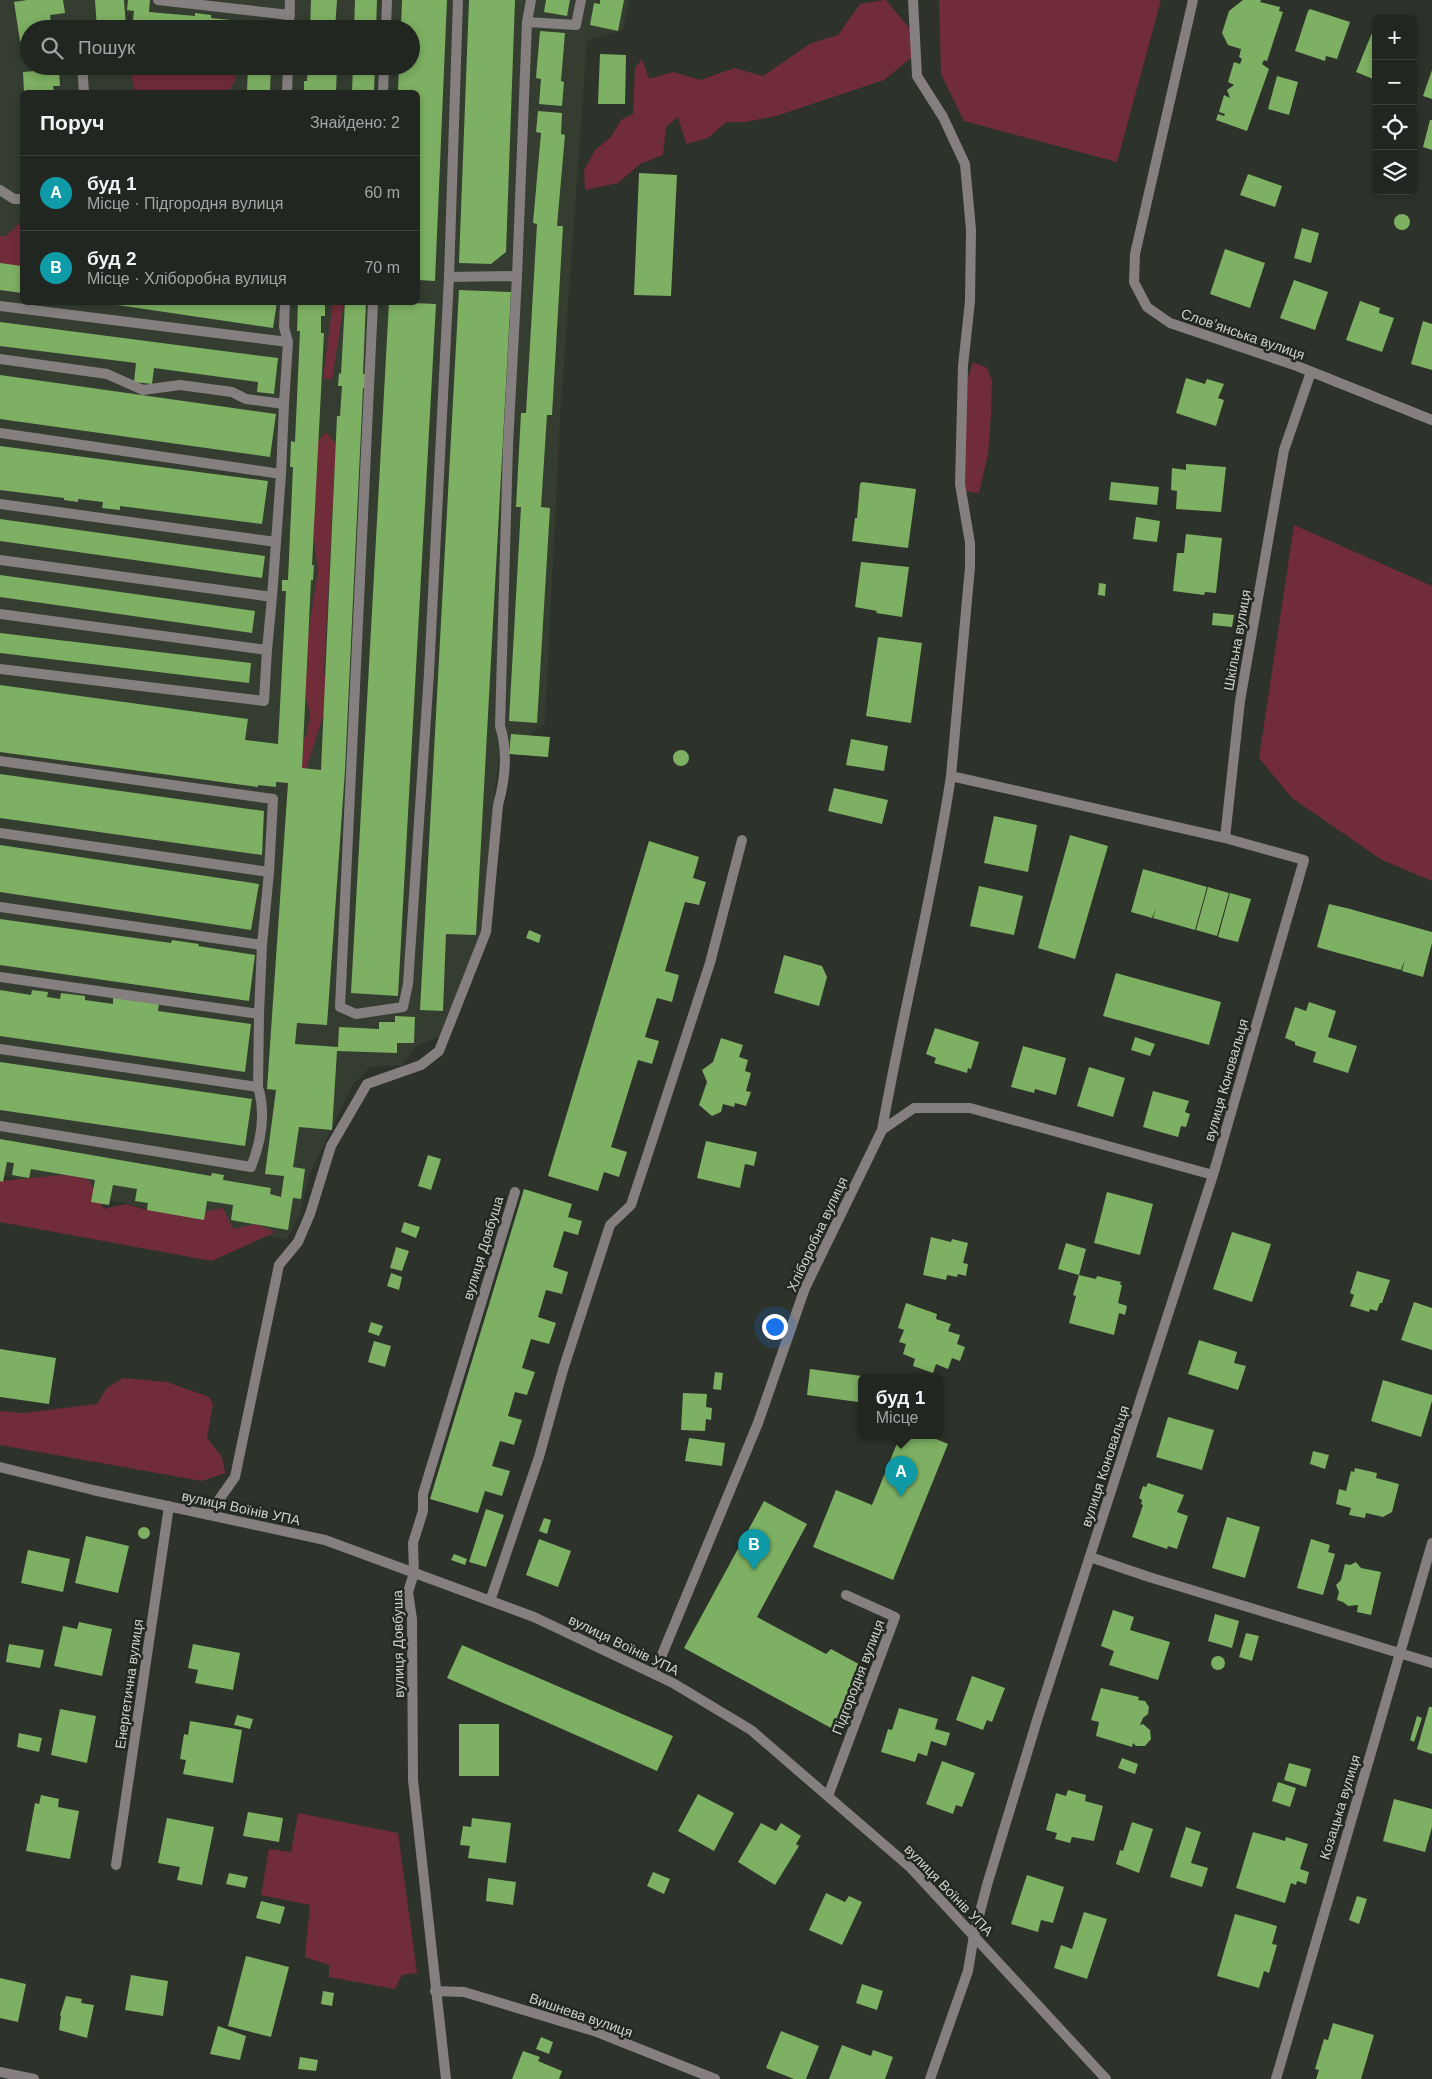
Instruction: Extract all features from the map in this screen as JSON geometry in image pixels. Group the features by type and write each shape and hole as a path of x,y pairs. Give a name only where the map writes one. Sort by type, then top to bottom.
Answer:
{"street":[{"path":"158,0 290,15"},
{"path":"290,0 290,20"},
{"path":"386,20 387,0"},
{"path":"373,305 340,1007 356,1014 403,1007 408,984 429,672 449,277 458,0"},
{"path":"208,1515 235,1477 280,1266 298,1242 304,1228 331,1146 366,1084 421,1065 439,1051 486,932 498,805 502,789 505,743 500,726 508,445 527,22 531,0"},
{"path":"527,22 576,25 581,0"},
{"path":"882,1130 892,1071 942,834 951,776 970,567 970,542 960,484 963,366 970,301 971,230 965,164 943,117 917,76 913,0"},
{"name":"Словʼянська вулиця","path":"1193,0 1135,254 1134,282 1147,307 1170,323 1311,372 1432,420"},
{"path":"83,75 84,90"},
{"path":"287,90 288,75"},
{"path":"383,90 384,75"},
{"path":"0,190 14,199 20,200"},
{"path":"449,277 517,276"},
{"path":"0,669 264,701 281,474 288,342 284,327 285,305"},
{"path":"0,306 288,342"},
{"path":"0,359 107,374 142,390 180,385 232,392 246,399 284,404"},
{"name":"Шкільна вулиця","path":"1225,838 1240,701 1268,551 1284,450 1311,372"},
{"path":"0,433 281,474"},
{"path":"0,504 276,542"},
{"path":"0,560 272,596"},
{"path":"0,614 267,650"},
{"path":"0,761 273,799 262,945 258,1087 263,1102 258,1148 252,1167 0,1126"},
{"path":"951,776 1225,838"},
{"path":"0,833 269,872"},
{"name":"вулиця Коновальця","path":"930,2079 968,1971 974,1935 1004,1829 1212,1175 1304,860 1225,838"},
{"path":"490,1601 539,1457 563,1370 610,1224 631,1205 710,963 742,840"},
{"path":"0,907 262,945"},
{"path":"0,977 260,1014"},
{"path":"0,1049 258,1087"},
{"name":"Хліборобна вулиця","path":"654,1674 758,1423 805,1288 882,1130 914,1108 970,1108 1212,1175"},
{"name":"вулиця Довбуша","path":"446,2079 413,1780 412,1619 408,1592 414,1573 413,1543 423,1512 423,1494 514,1192"},
{"name":"вулиця Воїнів УПА","path":"0,1467 325,1540 534,1617 673,1683 751,1730 911,1868 1106,2079"},
{"name":"Енергетична вулиця","path":"116,1865 169,1506"},
{"name":"Козацька вулиця","path":"1276,2079 1432,1543"},
{"path":"1090,1557 1432,1664"},
{"name":"Підгородня вулиця","path":"828,1796 894,1617 846,1595"},
{"name":"Вишнева вулиця","path":"435,1990 464,1992 597,2032 715,2079"},
{"path":"0,2072 34,2079"}],"shaded area":[{"path":"0,0 629,0 623,30 587,40 560,420 545,724 499,755 480,934 440,1036 415,1047 402,1065 370,1067 353,1085 311,1171 299,1217 286,1240 0,1175 0,260 20,262 20,305 420,305 420,90 20,90 20,260 0,257"},
{"path":"886,0 911,30 911,58 884,80 776,116 745,122 726,122 708,138 686,144 678,117 666,127 663,155 640,164 618,183 585,190 584,170 595,150 611,137 621,120 633,114 635,68 642,59 649,79 673,72 701,80 734,68 763,76 811,43 838,35 860,4"},
{"path":"939,0 1161,0 1117,162 964,121 941,74"},
{"path":"131,75 235,75 235,81 229,90 135,90"},
{"path":"20,223 20,289 0,285 0,236 6,236"},
{"path":"333,305 344,305 332,380 323,378"},
{"path":"973,362 987,368 992,381 988,454 979,493 965,491 963,396"},
{"path":"326,432 336,444 324,672 329,695 305,772 289,765 307,734 310,714 301,677 318,572 311,513 315,444"},
{"path":"1294,525 1432,586 1432,881 1382,860 1292,798 1259,758"},
{"path":"72,1174 89,1180 104,1209 126,1204 147,1210 202,1212 223,1208 233,1229 256,1224 275,1232 212,1261 0,1222 0,1181"},
{"path":"123,1378 167,1382 209,1397 213,1404 207,1438 222,1457 225,1473 202,1481 0,1445 0,1411 23,1413 97,1404 107,1388"},
{"path":"298,1813 398,1833 417,1973 402,1975 395,1989 329,1977 329,1965 305,1957 310,1905 261,1895 269,1849 291,1852"}],"building":[{"path":"63,0 65,13 50,15 51,20 20,20 20,41 14,2"},
{"path":"95,0 124,0 125,20 96,20"},
{"path":"128,0 150,0 149,12 195,16 195,13 211,15 211,18 231,20 133,20 134,11 127,10"},
{"path":"311,0 337,0 336,20 310,20"},
{"path":"355,0 377,0 376,20 354,20"},
{"path":"402,0 447,0 435,281 420,280 420,90 398,90 399,75 420,75 420,20 401,20"},
{"path":"469,0 515,0 506,252 491,264 459,263"},
{"path":"546,0 570,0 567,16 544,12"},
{"path":"600,0 624,0 618,31 590,25 594,3 600,4"},
{"path":"1243,0 1261,0 1260,2 1280,7 1279,11 1283,12 1267,61 1264,60 1262,64 1269,69 1247,131 1216,120 1218,114 1224,116 1225,114 1219,112 1224,95 1230,98 1227,90 1234,85 1228,82 1234,62 1240,64 1242,59 1239,57 1241,49 1228,45 1222,33 1229,11"},
{"path":"1310,9 1350,22 1337,59 1326,56 1325,61 1295,51"},
{"path":"540,31 565,33 561,81 564,82 562,106 539,104 541,79 536,78"},
{"path":"1372,33 1372,79 1356,72"},
{"path":"600,54 626,55 625,104 598,104"},
{"path":"1432,70 1432,99 1423,96"},
{"path":"23,75 59,75 60,86 53,86 54,90 24,90"},
{"path":"248,75 271,75 270,90 247,90"},
{"path":"307,75 337,75 336,90 304,90 304,81 307,81"},
{"path":"353,75 375,75 374,90 352,90"},
{"path":"1277,76 1298,82 1289,115 1268,109"},
{"path":"538,111 562,113 561,134 565,135 557,226 563,226 552,415 547,415 541,507 550,508 537,723 509,721 521,507 516,507 521,413 526,413 537,224 533,223 541,133 536,132"},
{"path":"1430,120 1432,120 1432,150 1423,147"},
{"path":"639,173 677,175 671,296 634,295"},
{"path":"1248,174 1282,186 1275,207 1240,195"},
{"path":"1402,214 1408,216 1410,222 1408,228 1402,230 1396,228 1394,222 1396,216"},
{"path":"1302,228 1319,233 1311,263 1294,258"},
{"path":"1225,249 1265,263 1250,308 1210,294"},
{"path":"0,263 20,266 20,293 0,290"},
{"path":"1294,280 1328,292 1315,330 1280,318"},
{"path":"459,290 511,292 476,935 446,934 443,1011 420,1010"},
{"path":"1360,301 1380,308 1379,313 1394,318 1382,352 1346,340"},
{"path":"436,304 398,996 351,993 389,305"},
{"path":"117,305 277,305 273,328"},
{"path":"298,305 325,305 325,316 321,316 321,333 324,333 312,565 314,565 313,580 311,580 302,768 321,770 337,416 340,416 342,386 338,386 339,373 341,374 345,305 366,305 363,374 366,374 365,388 363,388 345,770 327,1025 297,1023 295,1044 338,1047 339,1027 379,1029 379,1022 395,1022 395,1016 415,1017 414,1043 397,1043 397,1053 337,1051 332,1130 299,1127 293,1167 305,1169 301,1199 293,1198 288,1230 231,1220 233,1205 207,1201 204,1220 147,1210 148,1203 135,1201 137,1189 113,1185 109,1205 91,1202 95,1180 31,1169 29,1178 12,1175 14,1163 7,1162 3,1182 0,1181 0,1139 211,1176 212,1173 224,1175 223,1180 271,1188 270,1194 281,1197 284,1176 265,1174 276,1090 267,1089 288,783 276,782 276,787 258,785 258,787 0,752 0,685 248,719 245,740 278,744 286,591 282,591 282,580 288,580 293,467 290,467 291,441 295,442 300,331 297,331"},
{"path":"1423,321 1432,324 1432,370 1411,364"},
{"path":"0,322 278,358 274,394 257,392 258,382 154,368 152,384 134,382 136,363 0,346"},
{"path":"0,375 276,414 270,457 0,419"},
{"path":"1186,378 1205,384 1207,379 1224,384 1218,398 1224,400 1216,426 1176,413"},
{"path":"0,446 268,481 262,524 120,506 120,510 102,508 103,502 78,499 78,502 64,500 64,498 0,490"},
{"path":"1186,464 1226,467 1221,512 1176,509 1177,491 1171,490 1172,468 1186,470"},
{"path":"862,482 916,489 908,548 852,541 855,518 857,518 860,484"},
{"path":"1111,482 1159,487 1157,505 1109,500"},
{"path":"1136,517 1160,521 1157,542 1133,539"},
{"path":"0,519 265,556 262,578 0,541"},
{"path":"1186,534 1222,538 1216,593 1205,592 1204,595 1173,591 1177,553 1184,553"},
{"path":"861,562 909,567 902,617 855,607"},
{"path":"0,575 255,611 252,633 0,597"},
{"path":"1099,583 1106,584 1105,596 1098,595"},
{"path":"1213,613 1234,615 1232,627 1212,625"},
{"path":"0,633 251,663 249,683 0,653"},
{"path":"878,637 922,643 911,723 866,716"},
{"path":"511,734 550,737 548,757 509,754"},
{"path":"851,739 888,746 884,771 846,765"},
{"path":"681,750 687,752 689,758 687,764 681,766 675,764 673,758 675,752"},
{"path":"0,774 264,811 262,855 0,818"},
{"path":"834,788 888,800 882,824 828,811"},
{"path":"994,816 1037,825 1028,872 984,863"},
{"path":"1070,835 1108,846 1075,959 1038,948"},
{"path":"649,841 699,857 693,878 706,882 699,905 685,902 665,971 679,975 672,1002 657,998 645,1037 659,1041 652,1064 638,1060 611,1147 627,1152 619,1177 604,1172 598,1191 548,1176"},
{"path":"0,845 259,884 251,930 0,892"},
{"path":"1143,869 1207,887 1195,930 1153,918 1156,908 1152,918 1131,912"},
{"path":"979,886 1023,896 1014,935 970,926"},
{"path":"1208,887 1229,893 1217,936 1196,930"},
{"path":"1230,893 1251,899 1238,942 1218,937"},
{"path":"1329,904 1350,909 1338,953 1317,947"},
{"path":"1350,909 1432,932 1432,943 1423,977 1402,971 1405,960 1401,970 1338,953"},
{"path":"0,919 171,943 172,940 255,955 249,1001 0,965"},
{"path":"529,930 541,935 539,943 526,938"},
{"path":"784,955 822,966 827,977 819,1006 774,993"},
{"path":"1116,973 1221,1002 1209,1045 1103,1016"},
{"path":"0,990 31,995 32,990 48,992 47,997 60,999 61,993 85,996 85,1000 113,1004 113,997 159,1004 158,1011 251,1024 245,1072 0,1036"},
{"path":"1309,1002 1336,1011 1328,1037 1357,1046 1348,1073 1313,1062 1316,1052 1295,1045 1295,1042 1285,1038 1295,1007 1306,1011"},
{"path":"935,1028 979,1042 971,1069 968,1068 967,1073 934,1063 936,1058 926,1054"},
{"path":"1135,1037 1155,1044 1150,1056 1131,1050"},
{"path":"721,1038 743,1045 739,1057 748,1060 745,1071 751,1073 746,1091 751,1092 746,1106 735,1103 734,1107 723,1104 721,1112 712,1116 699,1105 707,1082 702,1070 713,1062"},
{"path":"1023,1046 1066,1058 1056,1095 1035,1089 1034,1093 1011,1087"},
{"path":"0,1062 252,1099 245,1146 0,1110"},
{"path":"1089,1067 1125,1078 1113,1117 1077,1106"},
{"path":"1153,1091 1189,1101 1185,1112 1190,1114 1186,1127 1181,1126 1178,1137 1143,1127"},
{"path":"706,1141 757,1152 754,1166 745,1164 740,1188 697,1178"},
{"path":"428,1155 441,1159 431,1190 418,1186"},
{"path":"524,1189 572,1204 568,1217 582,1221 578,1235 564,1231 553,1267 568,1272 562,1294 546,1290 538,1317 556,1323 549,1344 531,1339 522,1368 535,1372 527,1395 515,1392 508,1416 522,1420 514,1445 500,1441 492,1466 510,1471 502,1496 485,1491 478,1513 430,1499"},
{"path":"1107,1192 1153,1204 1140,1255 1094,1243"},
{"path":"404,1222 420,1227 416,1238 401,1232"},
{"path":"1232,1232 1271,1244 1252,1302 1213,1289"},
{"path":"931,1237 951,1242 952,1239 968,1243 963,1263 968,1264 966,1276 958,1274 957,1277 947,1275 946,1280 923,1275"},
{"path":"1066,1243 1086,1249 1079,1275 1058,1269"},
{"path":"396,1247 409,1251 402,1271 390,1268"},
{"path":"1357,1271 1390,1280 1382,1303 1380,1303 1377,1311 1370,1309 1369,1312 1350,1306 1354,1295 1350,1293"},
{"path":"391,1273 402,1277 399,1290 387,1286"},
{"path":"1079,1275 1096,1279 1097,1276 1121,1282 1118,1303 1127,1306 1125,1315 1119,1313 1114,1335 1069,1323 1076,1296 1073,1295"},
{"path":"1414,1302 1432,1308 1432,1350 1401,1340"},
{"path":"906,1303 937,1314 936,1319 951,1324 948,1331 960,1335 957,1344 965,1347 960,1361 952,1358 948,1369 936,1364 933,1373 913,1366 915,1359 903,1354 906,1344 899,1342 904,1330 898,1328"},
{"path":"371,1322 383,1326 379,1336 368,1332"},
{"path":"1199,1340 1237,1352 1234,1363 1246,1366 1238,1390 1188,1374"},
{"path":"374,1341 391,1346 385,1367 368,1362"},
{"path":"0,1349 56,1358 49,1404 0,1397"},
{"path":"810,1369 858,1375 858,1402 807,1395"},
{"path":"715,1372 723,1373 721,1390 713,1389"},
{"path":"1383,1380 1432,1395 1432,1401 1421,1437 1371,1421"},
{"path":"683,1393 707,1394 706,1407 712,1408 711,1420 706,1419 705,1431 681,1430"},
{"path":"1168,1417 1214,1430 1202,1470 1156,1457"},
{"path":"689,1438 725,1443 722,1466 685,1461"},
{"path":"899,1439 936,1439 948,1444 893,1580 813,1547 836,1490 872,1505"},
{"path":"1313,1451 1329,1455 1325,1469 1310,1464"},
{"path":"1355,1468 1377,1473 1376,1478 1399,1484 1392,1512 1383,1517 1366,1513 1365,1518 1349,1515 1351,1508 1336,1504 1339,1489 1346,1491 1351,1471 1354,1472"},
{"path":"1148,1483 1184,1495 1177,1512 1188,1516 1177,1549 1168,1546 1167,1549 1132,1537 1143,1505 1141,1504 1142,1500 1139,1498 1143,1486 1146,1487"},
{"path":"764,1501 807,1524 757,1617 826,1654 831,1649 866,1668 833,1729 684,1648"},
{"path":"486,1509 504,1515 486,1567 469,1562"},
{"path":"1227,1517 1260,1527 1245,1578 1212,1568"},
{"path":"544,1518 551,1520 547,1534 539,1531"},
{"path":"146,1527 149,1528 149,1538 142,1539 139,1538 138,1531 139,1528"},
{"path":"86,1536 129,1546 118,1593 75,1583"},
{"path":"539,1539 571,1551 558,1587 526,1575"},
{"path":"1311,1539 1330,1545 1328,1552 1335,1554 1323,1595 1297,1588"},
{"path":"28,1550 70,1559 63,1592 21,1583"},
{"path":"454,1554 467,1559 465,1565 451,1560"},
{"path":"1356,1562 1361,1568 1381,1572 1371,1615 1357,1612 1358,1605 1348,1606 1337,1600 1339,1592 1336,1585 1341,1580 1345,1564 1350,1565"},
{"path":"1113,1610 1134,1617 1130,1630 1170,1642 1158,1680 1109,1665 1114,1651 1101,1646"},
{"path":"1215,1614 1239,1621 1232,1648 1208,1641"},
{"path":"79,1622 112,1629 102,1676 54,1666 63,1626 77,1629"},
{"path":"1246,1633 1259,1636 1252,1661 1239,1657"},
{"path":"9,1644 44,1650 40,1668 6,1662"},
{"path":"193,1644 240,1653 233,1690 195,1683 198,1670 188,1668"},
{"path":"462,1645 673,1736 657,1771 447,1678"},
{"path":"1215,1656 1221,1656 1225,1663 1221,1670 1215,1670 1211,1666 1211,1660"},
{"path":"972,1676 1005,1688 992,1722 987,1720 983,1730 956,1720"},
{"path":"1101,1688 1139,1697 1138,1700 1145,1701 1149,1707 1148,1714 1143,1718 1140,1725 1143,1724 1150,1730 1151,1739 1145,1746 1136,1746 1133,1743 1132,1747 1096,1736 1099,1722 1091,1720"},
{"path":"1429,1707 1432,1707 1432,1754 1417,1749"},
{"path":"899,1708 938,1719 935,1729 950,1733 946,1746 931,1741 927,1756 918,1753 915,1762 881,1752 888,1729 892,1730"},
{"path":"60,1709 96,1716 87,1763 51,1755"},
{"path":"237,1715 253,1719 250,1729 234,1725"},
{"path":"1417,1716 1422,1718 1414,1742 1410,1740"},
{"path":"190,1721 242,1730 233,1783 183,1774 186,1760 180,1759 184,1734 188,1735"},
{"path":"459,1724 499,1724 499,1776 459,1776"},
{"path":"19,1733 42,1738 39,1752 17,1747"},
{"path":"1122,1758 1138,1764 1135,1774 1118,1768"},
{"path":"942,1761 975,1773 962,1807 956,1805 953,1814 926,1804"},
{"path":"1289,1763 1311,1769 1306,1787 1284,1780"},
{"path":"1278,1782 1296,1788 1290,1807 1272,1801"},
{"path":"1068,1790 1086,1795 1085,1801 1103,1806 1094,1841 1072,1837 1070,1843 1055,1839 1057,1833 1046,1830 1056,1793 1066,1796"},
{"path":"698,1794 734,1813 714,1851 678,1831"},
{"path":"41,1795 59,1799 58,1807 79,1811 70,1859 26,1851 35,1803 39,1804"},
{"path":"1394,1799 1432,1809 1432,1827 1425,1852 1383,1841"},
{"path":"248,1812 283,1818 279,1842 243,1836"},
{"path":"167,1818 214,1827 202,1885 177,1880 180,1867 158,1863"},
{"path":"472,1818 511,1823 506,1863 468,1858 470,1846 460,1845 463,1826 471,1827"},
{"path":"1132,1822 1153,1829 1139,1873 1116,1864 1120,1850 1123,1851"},
{"path":"761,1823 776,1831 781,1823 801,1836 796,1844 799,1846 775,1885 738,1862"},
{"path":"1186,1827 1201,1832 1191,1863 1208,1868 1202,1887 1170,1877"},
{"path":"1253,1832 1285,1841 1286,1837 1308,1844 1300,1869 1309,1872 1306,1884 1297,1881 1296,1885 1291,1883 1285,1903 1236,1888"},
{"path":"653,1872 670,1879 664,1894 647,1886"},
{"path":"229,1873 248,1877 245,1888 226,1884"},
{"path":"1027,1875 1064,1887 1053,1923 1041,1920 1038,1932 1011,1924"},
{"path":"488,1878 516,1882 513,1905 486,1901"},
{"path":"826,1893 845,1902 849,1896 862,1902 842,1945 809,1930"},
{"path":"1357,1896 1367,1899 1359,1924 1349,1920"},
{"path":"261,1901 285,1907 280,1924 256,1918"},
{"path":"1084,1912 1107,1919 1087,1979 1054,1968 1061,1945 1072,1949"},
{"path":"1235,1914 1277,1926 1272,1944 1277,1945 1269,1973 1264,1971 1259,1988 1217,1976"},
{"path":"246,1956 289,1967 271,2037 228,2026"},
{"path":"131,1975 168,1981 163,2016 125,2010"},
{"path":"0,1978 26,1984 18,2022 0,2018"},
{"path":"862,1984 883,1991 877,2010 856,2003"},
{"path":"323,1991 334,1993 332,2006 321,2004"},
{"path":"66,1996 82,1999 81,2003 94,2005 87,2038 59,2030 60,2015"},
{"path":"1333,2023 1374,2035 1361,2079 1316,2079 1319,2070 1315,2069 1324,2039 1328,2040"},
{"path":"218,2026 246,2036 240,2060 210,2054"},
{"path":"781,2031 819,2046 806,2079 794,2079 766,2068"},
{"path":"541,2037 553,2042 549,2054 536,2049"},
{"path":"842,2045 871,2056 873,2050 893,2057 885,2079 829,2079"},
{"path":"523,2051 540,2057 538,2061 562,2071 559,2079 512,2079"},
{"path":"300,2057 318,2060 316,2071 298,2069"}],"place":[{"name":"буд 1","path":"901,1497"},
{"name":"буд 2","path":"754,1570"}]}
